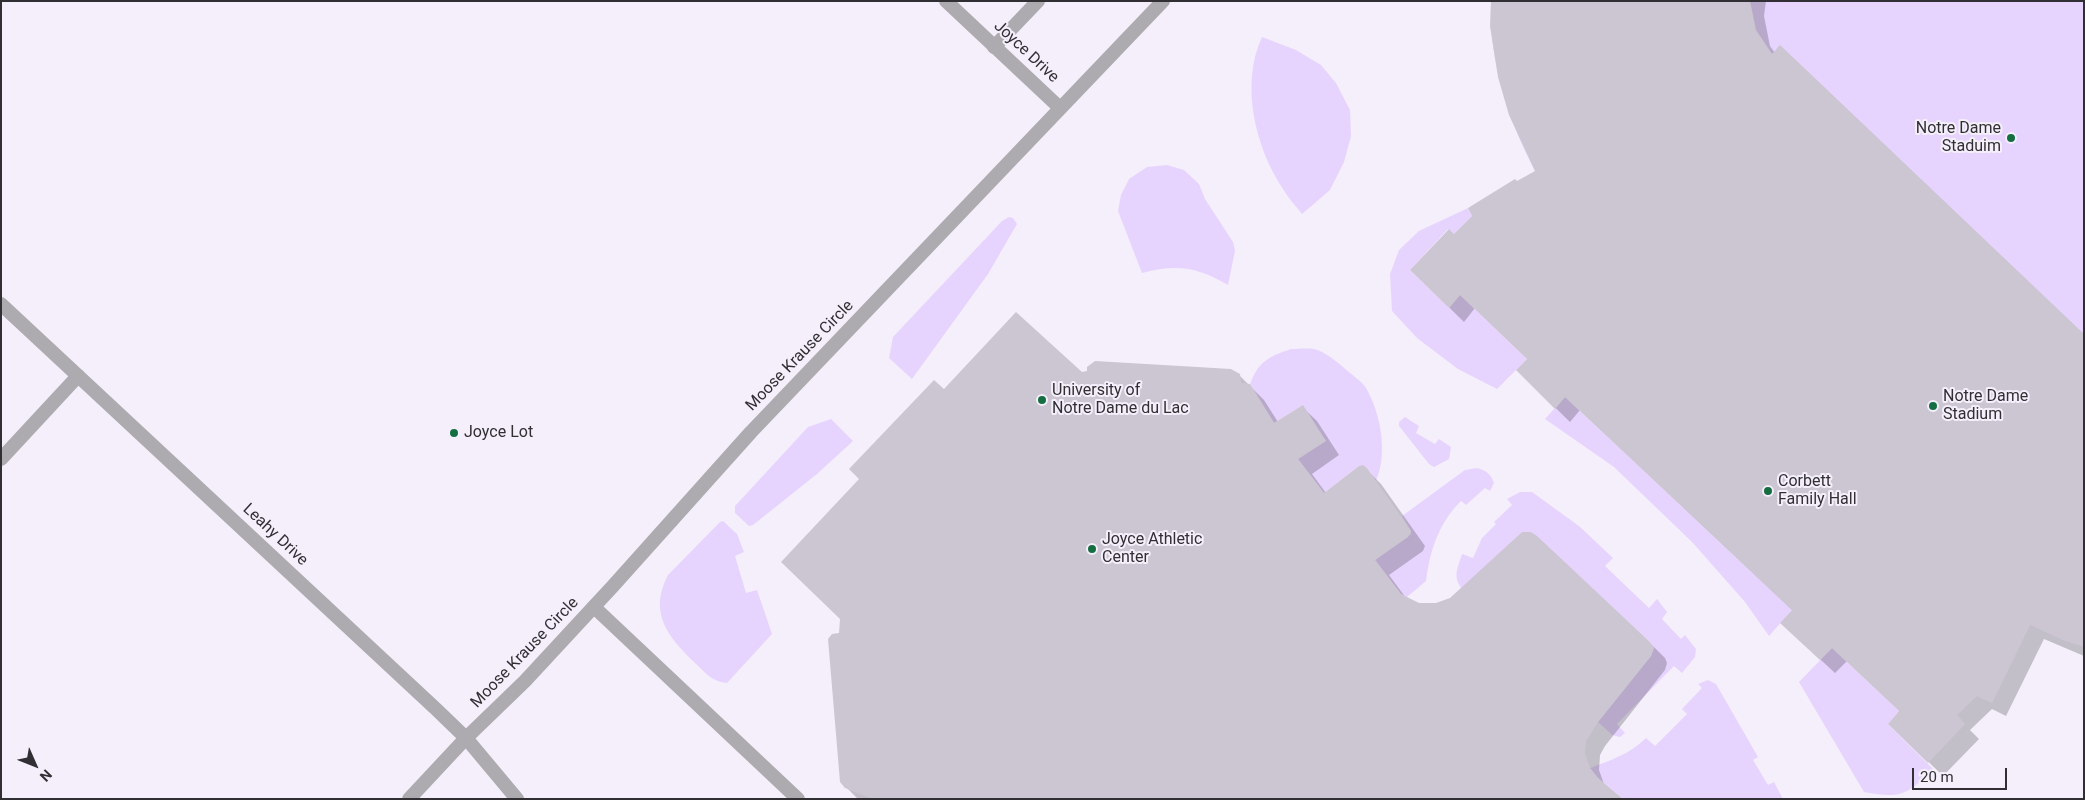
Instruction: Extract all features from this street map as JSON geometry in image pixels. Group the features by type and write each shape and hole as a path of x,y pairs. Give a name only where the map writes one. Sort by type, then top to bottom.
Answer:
{"street":[{"name":"Joyce Drive","path":"946,1 1060,108"},
{"path":"994,47 1038,1"},
{"name":"Moose Krause Circle","path":"409,799 466,738 525,681 751,432 1163,1"},
{"name":"Leahy Drive","path":"1,304 466,738 517,799"},
{"path":"1,459 78,376"},
{"path":"594,606 798,799"}],"shaded area":[{"name":"Notre Dame Stadium","path":"1491,1 2084,1 2084,647 2064,641 2030,625 1535,171 1516,130 1502,89 1493,46"},
{"path":"1262,37 1296,50 1321,65 1336,83 1350,110 1351,136 1344,162 1330,190 1302,214 1287,196 1273,172 1258,135 1252,95 1252,75 1255,55"},
{"path":"1167,165 1184,170 1199,184 1205,199 1233,242 1235,251 1228,285 1206,274 1186,269 1154,270 1142,273 1118,211 1121,195 1129,179 1147,167"},
{"path":"1468,208 1472,216 1454,234 1448,229 1410,270 1449,308 1460,295 1527,359 1497,389 1458,369 1417,338 1392,311 1390,274 1399,250 1419,231"},
{"path":"1009,217 1013,218 1017,224 988,274 912,379 889,358 893,337 1002,221"},
{"path":"1291,349 1314,349 1330,356 1366,388 1376,410 1381,434 1382,458 1376,481 1367,468 1359,466 1324,493 1298,459 1325,441 1302,406 1274,423 1250,384 1253,376 1265,361"},
{"path":"1565,397 1792,610 1769,636 1745,602 1693,543 1614,467 1545,419"},
{"path":"1405,417 1419,426 1416,433 1435,444 1439,439 1451,447 1449,459 1434,467 1429,464 1399,426 1399,422"},
{"path":"831,419 853,441 817,474 753,525 749,526 735,513 735,506 808,427"},
{"path":"1477,468 1486,471 1490,475 1494,483 1490,491 1485,488 1466,505 1461,501 1453,510 1436,538 1426,581 1407,597 1401,594 1375,560 1411,534 1402,516 1465,470"},
{"path":"1520,492 1532,492 1579,526 1613,558 1605,566 1649,608 1657,599 1667,612 1662,619 1681,639 1685,635 1696,649 1695,657 1682,673 1674,666 1617,724 1625,733 1620,737 1612,735 1598,722 1651,656 1654,648 1650,642 1531,532 1522,532 1462,589 1457,580 1457,572 1462,554 1473,558 1482,538 1496,524 1494,522 1512,505 1507,499"},
{"path":"723,521 737,534 744,552 735,556 746,593 757,590 772,634 727,683 717,681 710,676 677,644 664,624 660,601 662,589 668,575"},
{"path":"1832,648 1899,711 1888,724 1934,770 1909,790 1895,795 1864,792 1799,682"},
{"path":"1708,680 1716,684 1758,757 1753,760 1768,785 1774,782 1783,799 1623,799 1598,778 1590,768 1627,752 1646,738 1655,746 1687,714 1682,709 1702,688 1698,684"}],"building":[{"name":"Notre Dame Stadium","path":"1491,1 1750,1 1756,30 1772,54 1780,45 2084,334 2084,647 2064,641 2030,625 1992,703 1977,696 1957,715 1965,724 1928,763 1888,724 1899,711 1832,648 1820,660 1780,623 1792,610 1565,397 1555,409 1516,370 1527,359 1460,295 1449,308 1410,270 1449,229 1454,234 1472,216 1468,208 1515,179 1517,181 1535,171 1509,115 1498,77 1490,26"},
{"name":"Joyce Athletic Center","path":"1016,312 1082,372 1087,371 1087,367 1095,361 1231,369 1240,374 1241,383 1250,384 1274,423 1303,405 1326,441 1298,459 1324,493 1359,466 1363,465 1367,468 1411,531 1408,537 1375,560 1401,594 1419,603 1436,603 1450,598 1522,532 1531,532 1537,536 1650,642 1654,648 1651,656 1598,722 1586,741 1585,754 1590,768 1598,778 1623,799 873,799 845,788 840,782 828,639 832,634 839,633 840,619 781,562 859,479 849,469 934,380 944,389"}],"place":[{"name":"Notre Dame Staduim","path":"2011,138"},
{"name":"University of Notre Dame du Lac","path":"1042,400"},
{"name":"Notre Dame Stadium","path":"1933,406"},
{"name":"Joyce Lot","path":"454,433"},
{"name":"Corbett Family Hall","path":"1768,491"},
{"name":"Joyce Athletic Center","path":"1092,549"}]}
